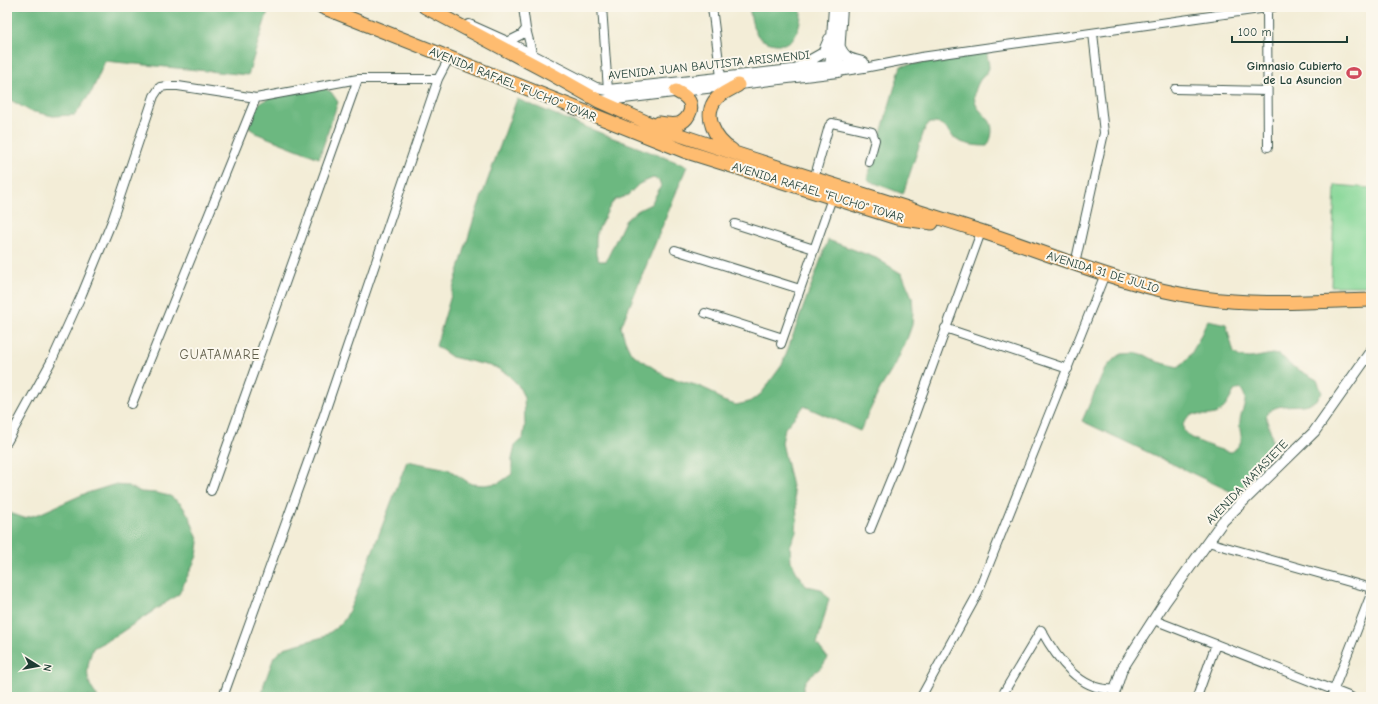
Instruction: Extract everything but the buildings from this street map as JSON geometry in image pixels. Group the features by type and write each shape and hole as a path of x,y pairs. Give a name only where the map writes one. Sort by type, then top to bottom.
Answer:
{"main road":[{"name":"AVENIDA RAFAEL \"FUCHO\" TOVAR","path":"322,7 684,151 897,218 981,232"},
{"name":"AVENIDA RAFAEL \"FUCHO\" TOVAR","path":"425,7 599,101 646,122 741,156 981,232"},
{"path":"738,85 717,98 710,110 712,127 724,145 741,156"},
{"path":"646,122 676,124 681,123 686,119 690,109 689,101 684,95 676,91"},
{"path":"561,103 599,101"},
{"name":"AVENIDA 31 DE JULIO","path":"981,232 1075,264 1157,289 1223,300 1371,300"}],"street":[{"path":"523,7 526,29 533,56"},
{"path":"602,7 608,90"},
{"path":"712,7 721,77"},
{"path":"834,7 832,32 834,69"},
{"path":"834,69 839,45 842,7"},
{"path":"1268,147 1268,91 1271,8"},
{"name":"AVENIDA JUAN BAUTISTA ARISMENDI","path":"599,101 738,85 834,69 863,62 905,59 1271,8"},
{"name":"AVENIDA JUAN BAUTISTA ARISMENDI","path":"437,13 477,27 596,88 608,90 796,69 864,68 905,59"},
{"path":"507,42 521,35 526,29"},
{"path":"796,69 823,53 832,32"},
{"path":"1075,264 1104,133 1093,33"},
{"path":"839,45 843,54 850,60 863,62"},
{"path":"223,697 311,452 438,79 449,58"},
{"path":"7,442 52,360 82,294 112,221 154,96 160,87 178,86 256,98 358,79 438,79"},
{"path":"211,491 358,79"},
{"path":"1175,89 1268,91"},
{"path":"132,404 256,98"},
{"path":"814,179 829,126 832,123 872,132 875,140 869,162"},
{"path":"705,313 782,341 832,198"},
{"path":"735,224 814,249"},
{"path":"870,530 897,464 981,232"},
{"path":"675,250 800,289"},
{"path":"921,697 976,597 1106,274"},
{"path":"945,328 1068,369"},
{"name":"AVENIDA MATASIETE","path":"1115,693 1122,669 1223,521 1314,432 1371,351"},
{"path":"1208,542 1371,588"},
{"path":"1332,694 1371,594"},
{"path":"1154,620 1216,644 1332,694 1351,697"},
{"path":"1001,697 1041,630 1051,648 1076,677 1093,687 1115,693"},
{"path":"1197,697 1216,644"}],"green space":[{"path":"7,7 260,7 268,11 248,75 105,61 92,91 75,115 53,116 30,111 7,98"},
{"path":"749,7 801,7 801,16 797,32 791,41 787,43 773,44 766,42 758,36 754,30"},
{"path":"987,52 989,68 987,73 979,82 976,90 975,101 977,106 991,124 992,132 987,146 973,145 959,141 941,124 929,123 925,128 903,194 867,180 901,66"},
{"path":"324,88 331,92 338,102 319,158 258,134 249,128 248,123 258,104 275,95"},
{"path":"517,99 687,166 621,327 631,353 667,377 699,386 712,392 723,401 736,405 749,402 761,394 782,365 828,240 876,258 902,274 912,297 912,325 895,365 880,389 860,431 804,406 785,428 782,443 796,504 797,519 796,532 790,546 791,561 798,575 806,586 821,589 829,599 817,644 827,657 821,667 808,677 805,682 803,697 262,697 264,684 274,657 284,648 323,637 336,628 345,619 354,600 407,461 448,469 471,484 485,485 499,483 512,474 512,459 515,445 523,438 525,425 524,397 518,385 507,374 495,367 452,357 436,346 474,218","holes":["653,178 659,180 661,186 651,204 635,212 625,221 606,261 599,261 596,255 597,232 610,206 615,200 628,195 639,184"]},
{"path":"1335,185 1371,188 1371,285 1331,286"},
{"path":"1208,320 1226,324 1234,353 1240,357 1249,358 1272,354 1279,355 1290,365 1317,380 1322,393 1316,400 1309,403 1279,407 1266,415 1272,436 1271,450 1263,464 1236,494 1082,421 1105,369 1115,358 1122,354 1138,353 1158,362 1178,367 1192,352","holes":["1240,388 1245,400 1240,421 1241,440 1240,444 1232,452 1221,450 1192,438 1184,431 1183,424 1187,418 1194,414 1215,414 1223,409 1234,391"]},
{"path":"113,485 128,486 141,492 170,496 181,504 189,516 199,542 197,556 179,594 117,635 93,648 88,668 88,680 93,691 98,697 7,697 7,512 24,518 39,514 84,494"}],"place":[{"name":"Gimnasio Cubierto de La Asuncion","path":"1354,73"}],"district":[{"name":"GUATAMARE","path":"220,354"}]}
